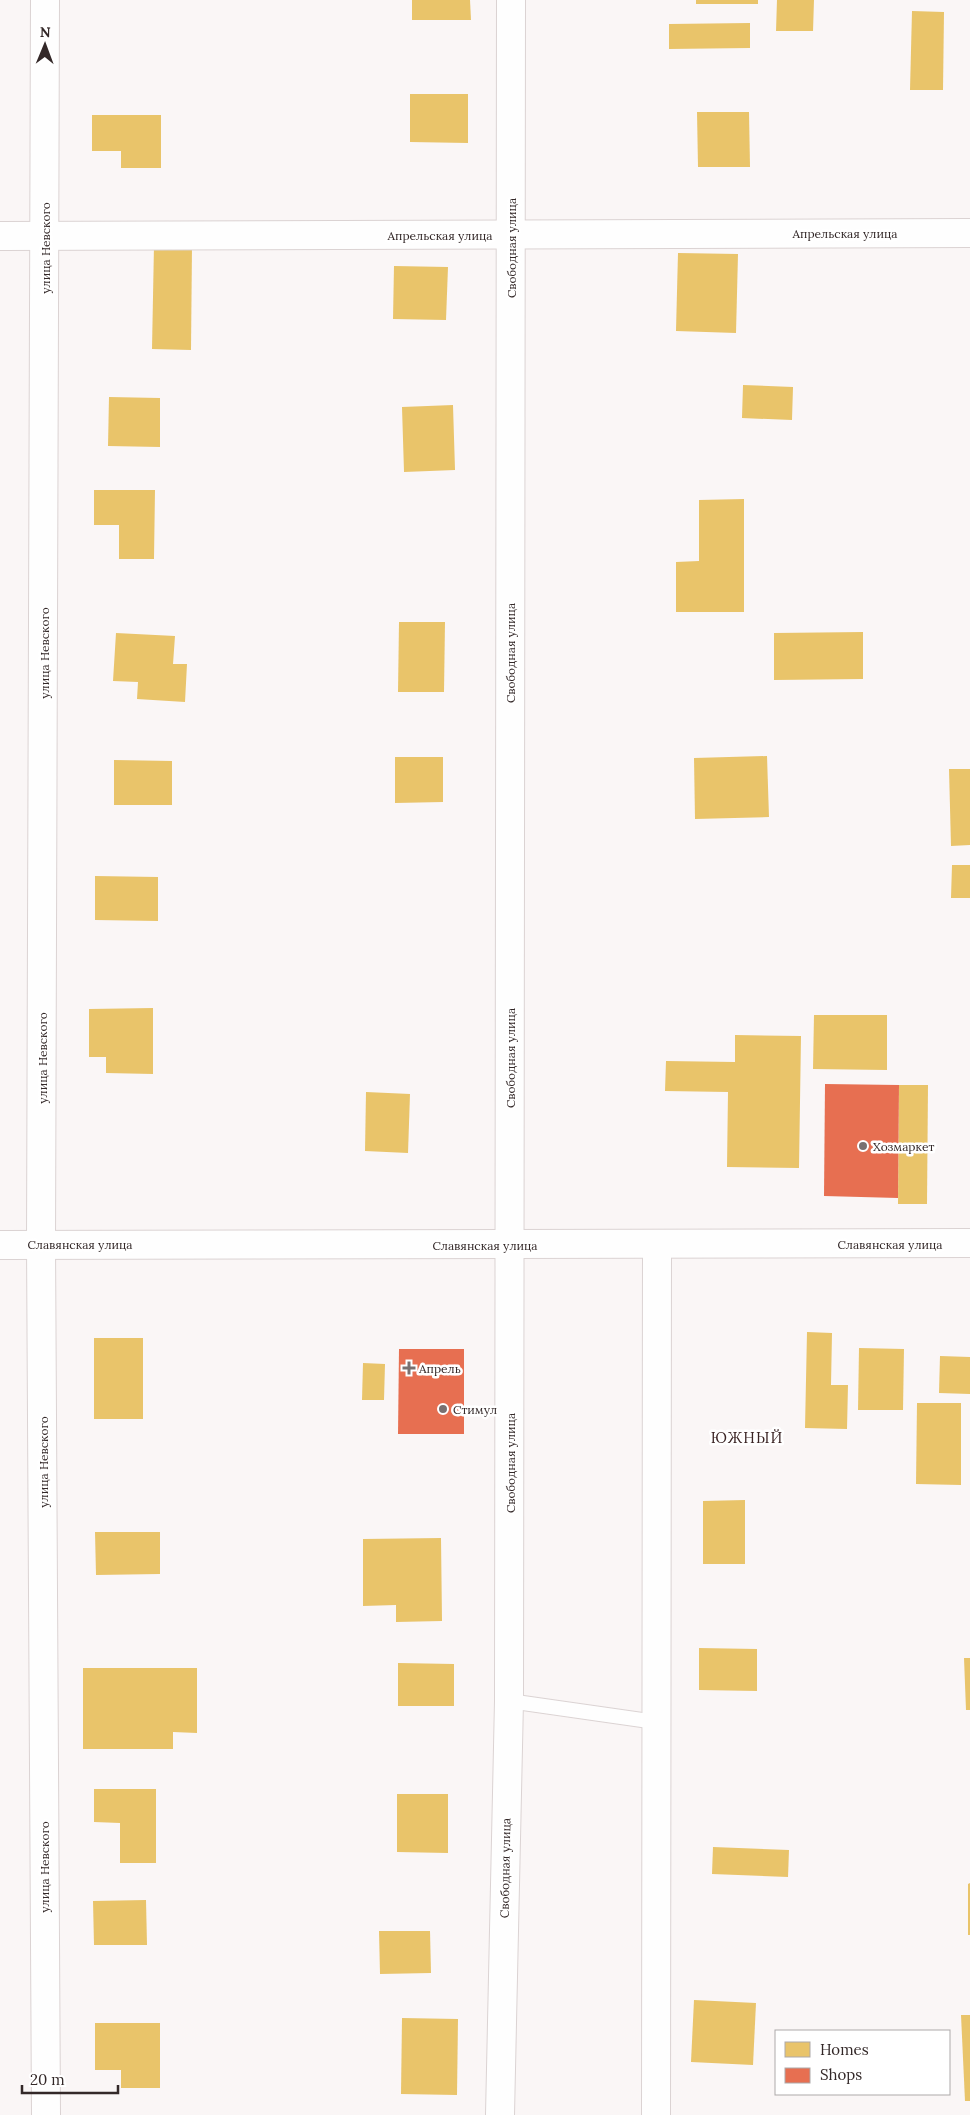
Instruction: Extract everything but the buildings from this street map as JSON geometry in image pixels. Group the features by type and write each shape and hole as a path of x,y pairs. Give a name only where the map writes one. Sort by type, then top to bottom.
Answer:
{"street":[{"name":"улица Невского","path":"45,0 42,1244 46,2115"},
{"name":"Свободная улица","path":"500,2115 509,1701 511,0"},
{"name":"Апрельская улица","path":"0,236 970,233"},
{"name":"Славянская улица","path":"0,1244 657,1245 970,1243"},
{"path":"656,2115 657,1245"}],"lane":[{"path":"509,1701 656,1722"}],"place":[{"name":"Хозмаркет","path":"863,1146"},
{"name":"Апрель","path":"409,1368"},
{"name":"Стимул","path":"443,1409"}],"district":[{"name":"ЮЖНЫЙ","path":"747,1437"}]}
